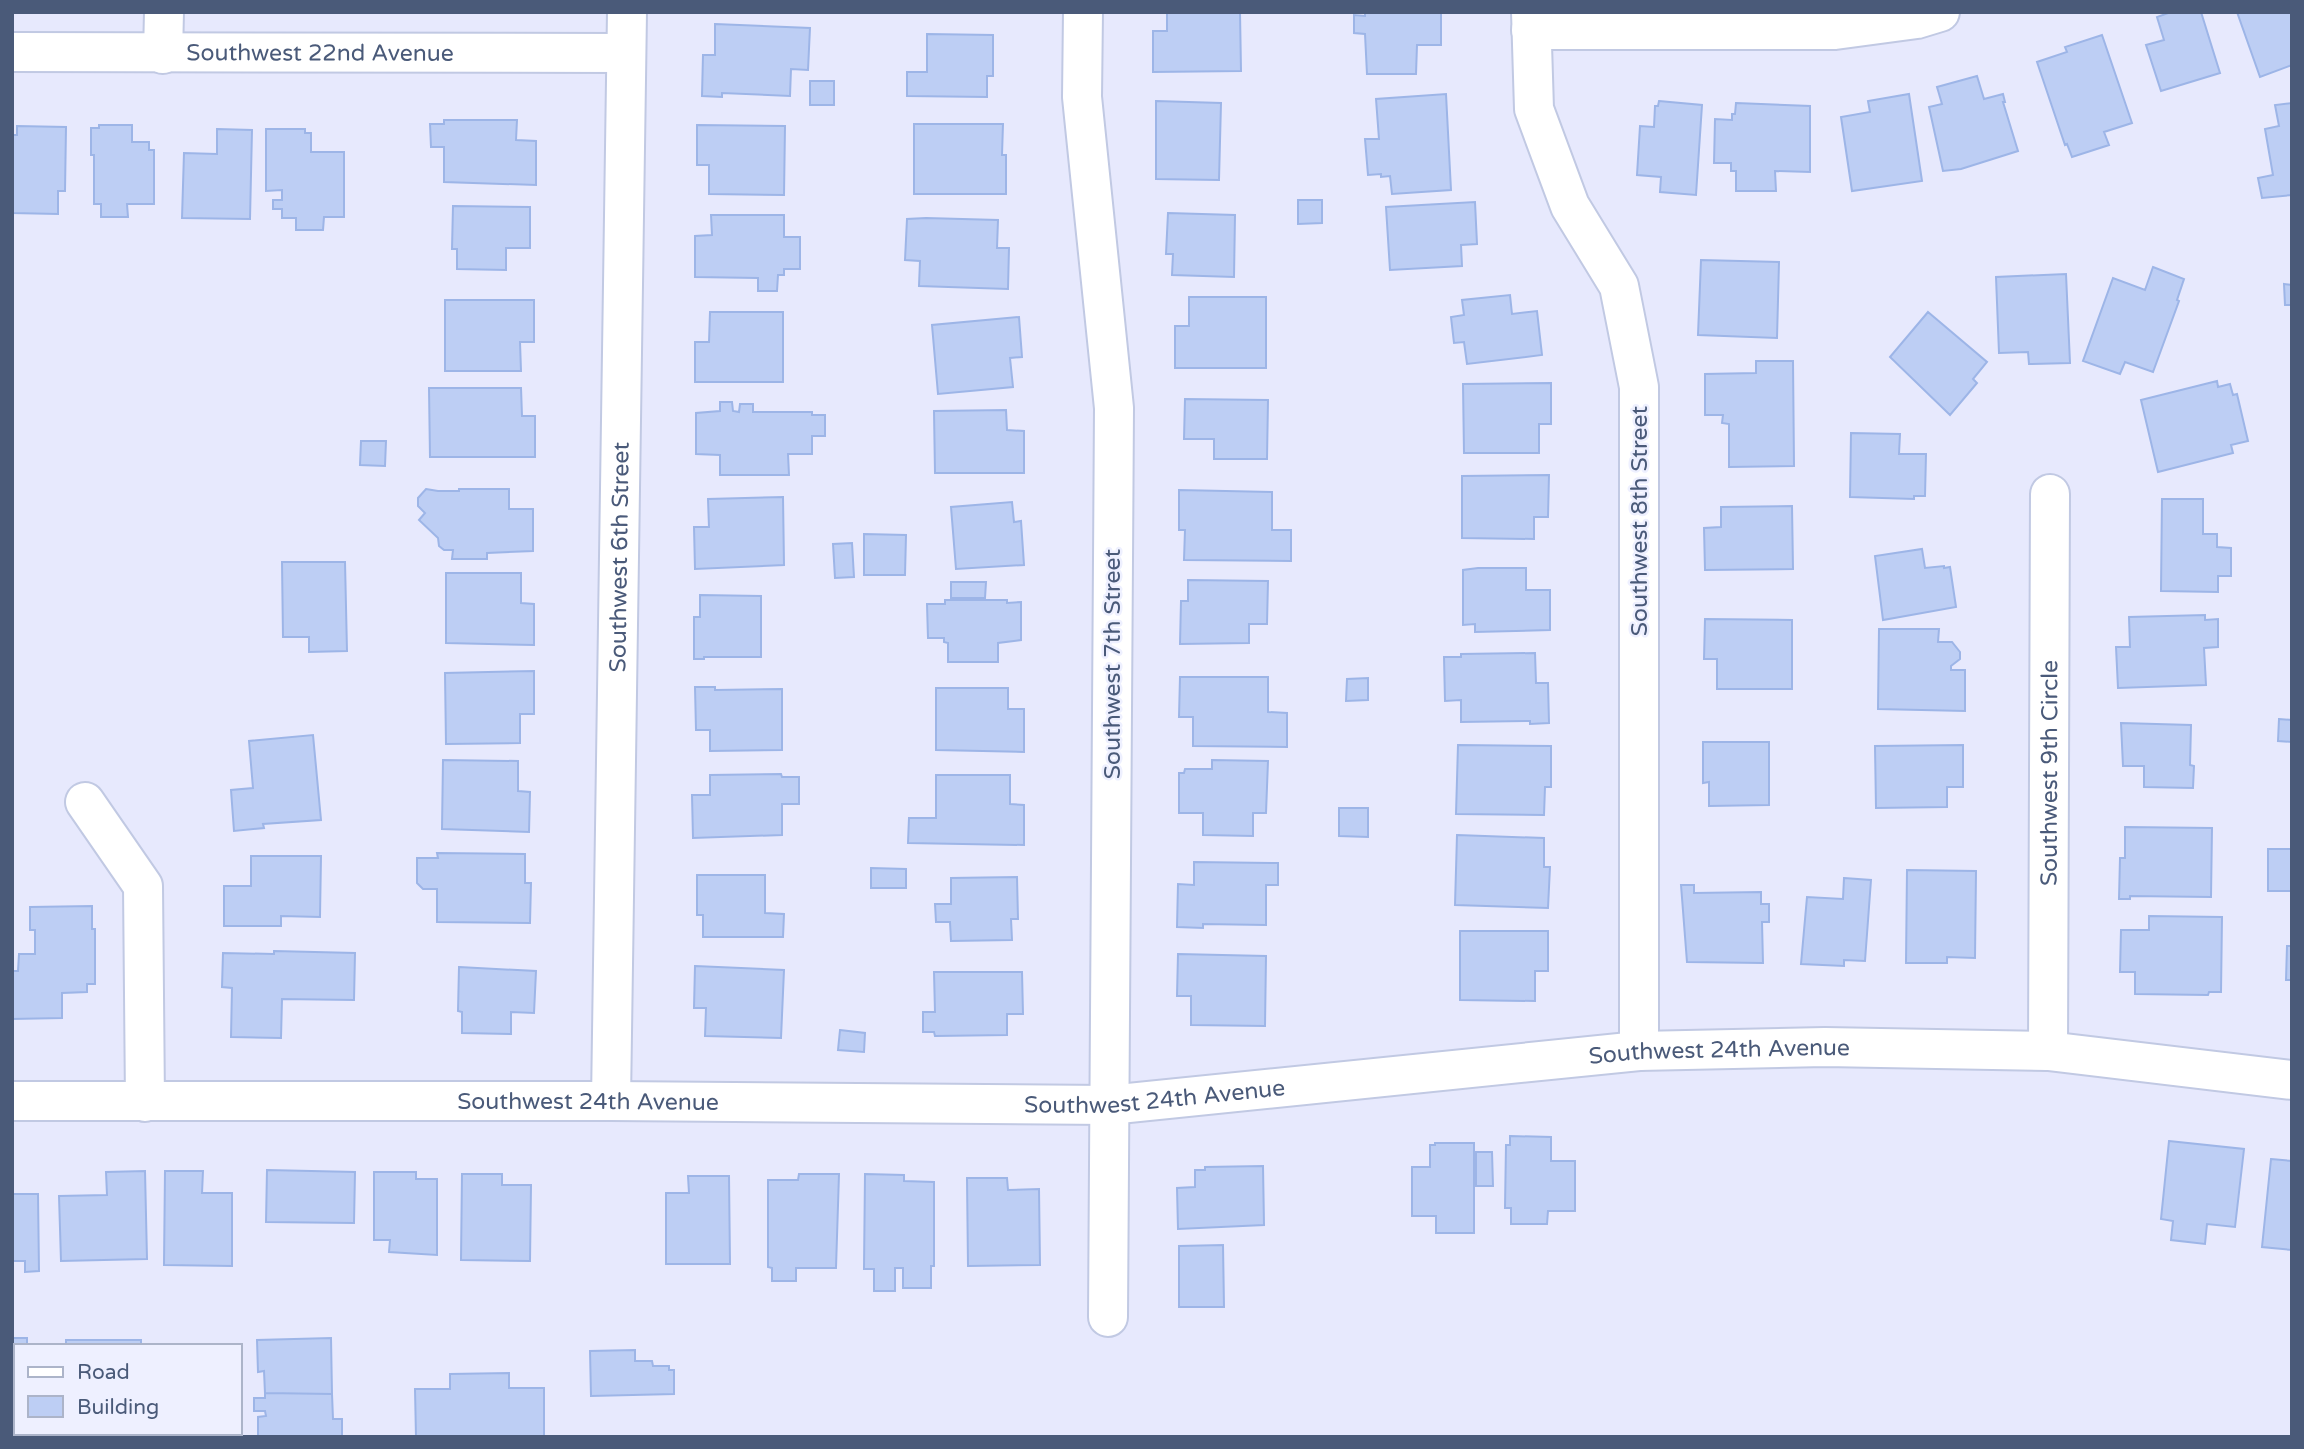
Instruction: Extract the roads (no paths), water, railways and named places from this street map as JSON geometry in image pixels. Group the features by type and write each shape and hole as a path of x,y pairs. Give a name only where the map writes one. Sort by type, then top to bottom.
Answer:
{"street":[{"path":"163,54 164,12"},
{"name":"Southwest 6th Street","path":"611,1101 627,12"},
{"name":"Southwest 7th Street","path":"1083,12 1082,97 1114,408 1108,1317"},
{"path":"1531,21 1835,30 1917,19 1940,12"},
{"name":"Southwest 8th Street","path":"1531,21 1534,109 1570,206 1619,286 1639,387 1639,1051"},
{"name":"Southwest 22nd Avenue","path":"12,52 626,53"},
{"name":"Southwest 9th Circle","path":"2048,1051 2050,494"},
{"path":"85,802 143,886 145,1102"},
{"name":"Southwest 24th Avenue","path":"12,1101 611,1101 1110,1105 1639,1051 1825,1047 2048,1051 2292,1080"}]}
